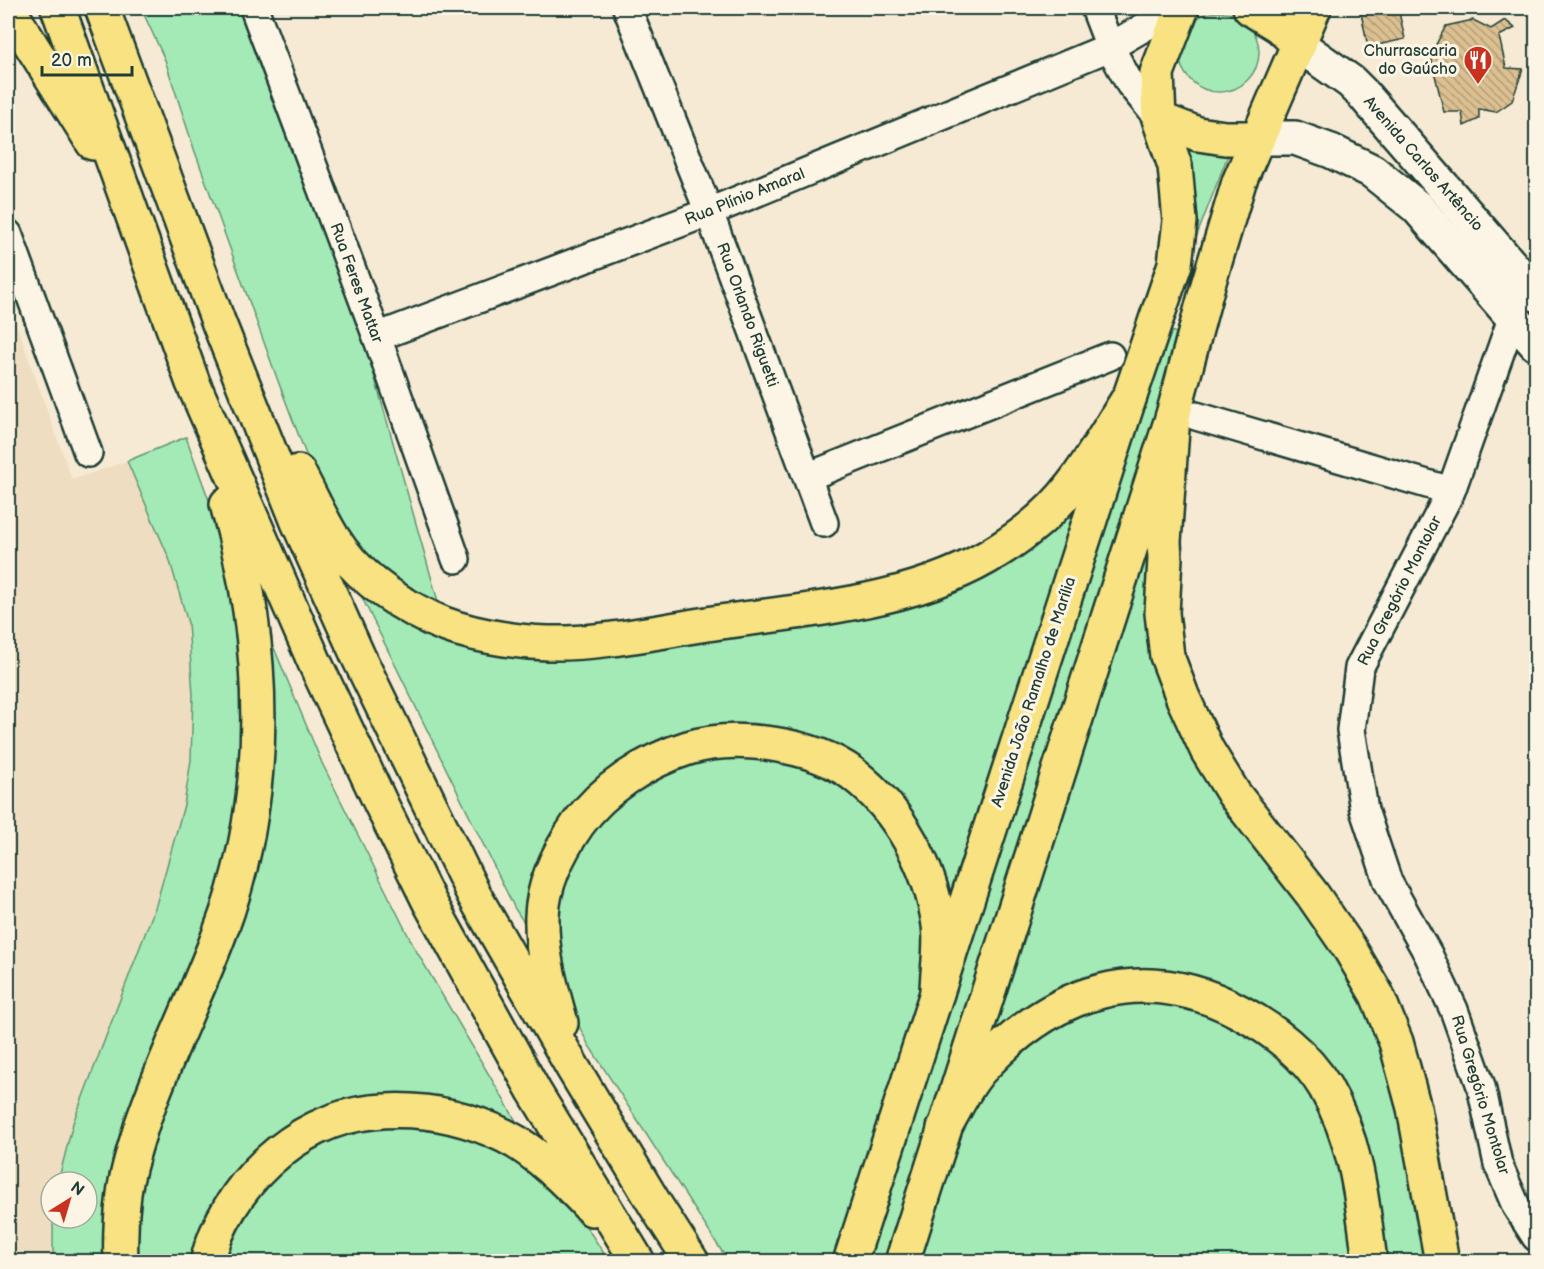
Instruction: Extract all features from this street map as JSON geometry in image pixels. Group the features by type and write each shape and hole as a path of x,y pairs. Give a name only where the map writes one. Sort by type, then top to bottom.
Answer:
{"main road":[{"path":"8,8 126,194"},
{"path":"58,8 193,384 238,543 248,596 259,711 256,781 238,879 219,936 156,1083 134,1149 124,1192 120,1234 121,1262"},
{"path":"102,8 218,321 298,522 358,657 474,895 573,1068 692,1262"},
{"name":"Avenida João Ramalho de Marília","path":"850,1262 1130,396 1175,264 1180,220 1175,166 1159,119 1157,73 1182,8"},
{"path":"1250,8 1279,26 1299,45"},
{"path":"1314,8 1239,182 1208,285 1164,542 1162,613 1167,656 1207,750 1234,794 1312,894 1350,949 1377,995 1396,1042 1414,1108 1442,1262"},
{"path":"1159,119 1198,134 1225,138 1257,138"},
{"path":"218,321 334,540 360,572 397,600 434,620 470,632 548,643 596,640 862,600 926,584 959,571 998,551 1043,515 1073,485 1130,396"},
{"path":"193,384 315,663 429,901 534,1091 635,1258"},
{"path":"902,1262 944,1128 1185,416"},
{"path":"573,1068 543,957 542,914 550,878 565,843 591,807 622,782 652,763 689,747 726,741 769,743 811,752 853,774 876,797 912,844 933,894 939,927 936,993"},
{"path":"944,1128 978,1072 1005,1045 1034,1022 1067,1003 1103,990 1142,985 1179,988 1219,1000 1259,1021 1290,1046 1323,1084 1341,1116 1352,1150 1360,1188 1370,1262"},
{"path":"207,1262 211,1244 224,1214 242,1188 265,1164 289,1145 314,1129 339,1120 370,1112 404,1110 442,1114 475,1124 531,1152 580,1196 635,1258"}],"street":[{"name":"Rua Feres Mattar","path":"254,8 377,338 456,559"},
{"name":"Rua Orlando Riguetti","path":"627,8 709,212 824,523"},
{"path":"1095,8 1110,47 1130,84 1159,119"},
{"name":"Rua Plínio Amaral","path":"377,338 709,212 1110,47 1177,8"},
{"name":"Avenida Carlos Artêncio","path":"1299,45 1357,88 1531,288"},
{"name":"Avenida Carlos Artêncio","path":"1257,138 1295,138 1330,151 1372,171 1417,207 1536,344"},
{"path":"8,234 88,453"},
{"name":"Rua Gregório Montolar","path":"1531,288 1512,317 1451,491 1359,668 1351,730 1364,810 1388,882 1428,954 1454,1010 1480,1086 1498,1164 1516,1206 1536,1237"},
{"path":"807,477 1110,356"},
{"path":"1185,416 1451,491"}],"shaded area":[{"path":"8,301 72,480 127,461 169,558 188,623 193,695 191,760 184,805 156,905 73,1123 61,1170 39,1170 39,1230 52,1230 52,1262 8,1261"}],"green space":[{"path":"141,8 238,8 368,354 441,612 408,595 353,543 333,511 305,452 194,149 165,60"},
{"path":"1211,12 1227,12 1248,23 1259,44 1259,60 1248,81 1227,92 1211,92 1197,86 1185,74 1179,60 1179,44 1185,30 1197,18"},
{"path":"1180,142 1203,153 1228,155 1194,243"},
{"path":"1169,330 1176,333 1154,425 889,1261 867,1262 1138,420"},
{"path":"186,437 218,525 245,644 244,800 112,1261 53,1262 53,1230 99,1230 99,1170 61,1170 73,1123 156,905 184,805 191,760 193,695 188,623 169,558 127,461"},
{"path":"1083,489 947,902 895,791 724,727 680,733 646,746 620,762 593,785 531,933 515,909 351,575 459,640 879,608"},
{"path":"1157,511 1154,639 1359,983 1399,1091 1429,1261 1381,1261 1349,1106 1175,978 986,1047"},
{"path":"274,648 322,763 414,947 519,1126 345,1102 197,1261 131,1262 140,1173 225,948 267,662"},
{"path":"750,749 825,771 892,829 923,908 928,964 832,1261 728,1261 588,1044 559,978 554,899 582,834 638,783 709,753"},
{"path":"1166,995 1269,1038 1338,1124 1363,1262 919,1262 956,1141 988,1077 1068,1012"},
{"path":"393,1118 514,1150 576,1211 609,1261 216,1262 251,1198 306,1145"}],"building":[{"path":"1360,8 1398,8 1405,39 1368,47"},
{"name":"Churrascaria do Gaúcho","path":"1473,20 1491,29 1505,20 1515,28 1499,36 1506,68 1523,69 1512,101 1496,112 1479,109 1479,119 1464,126 1462,112 1444,112 1432,63 1433,50 1446,26"}],"place":[{"name":"Churrascaria do Gaúcho","path":"1478,86"}]}
